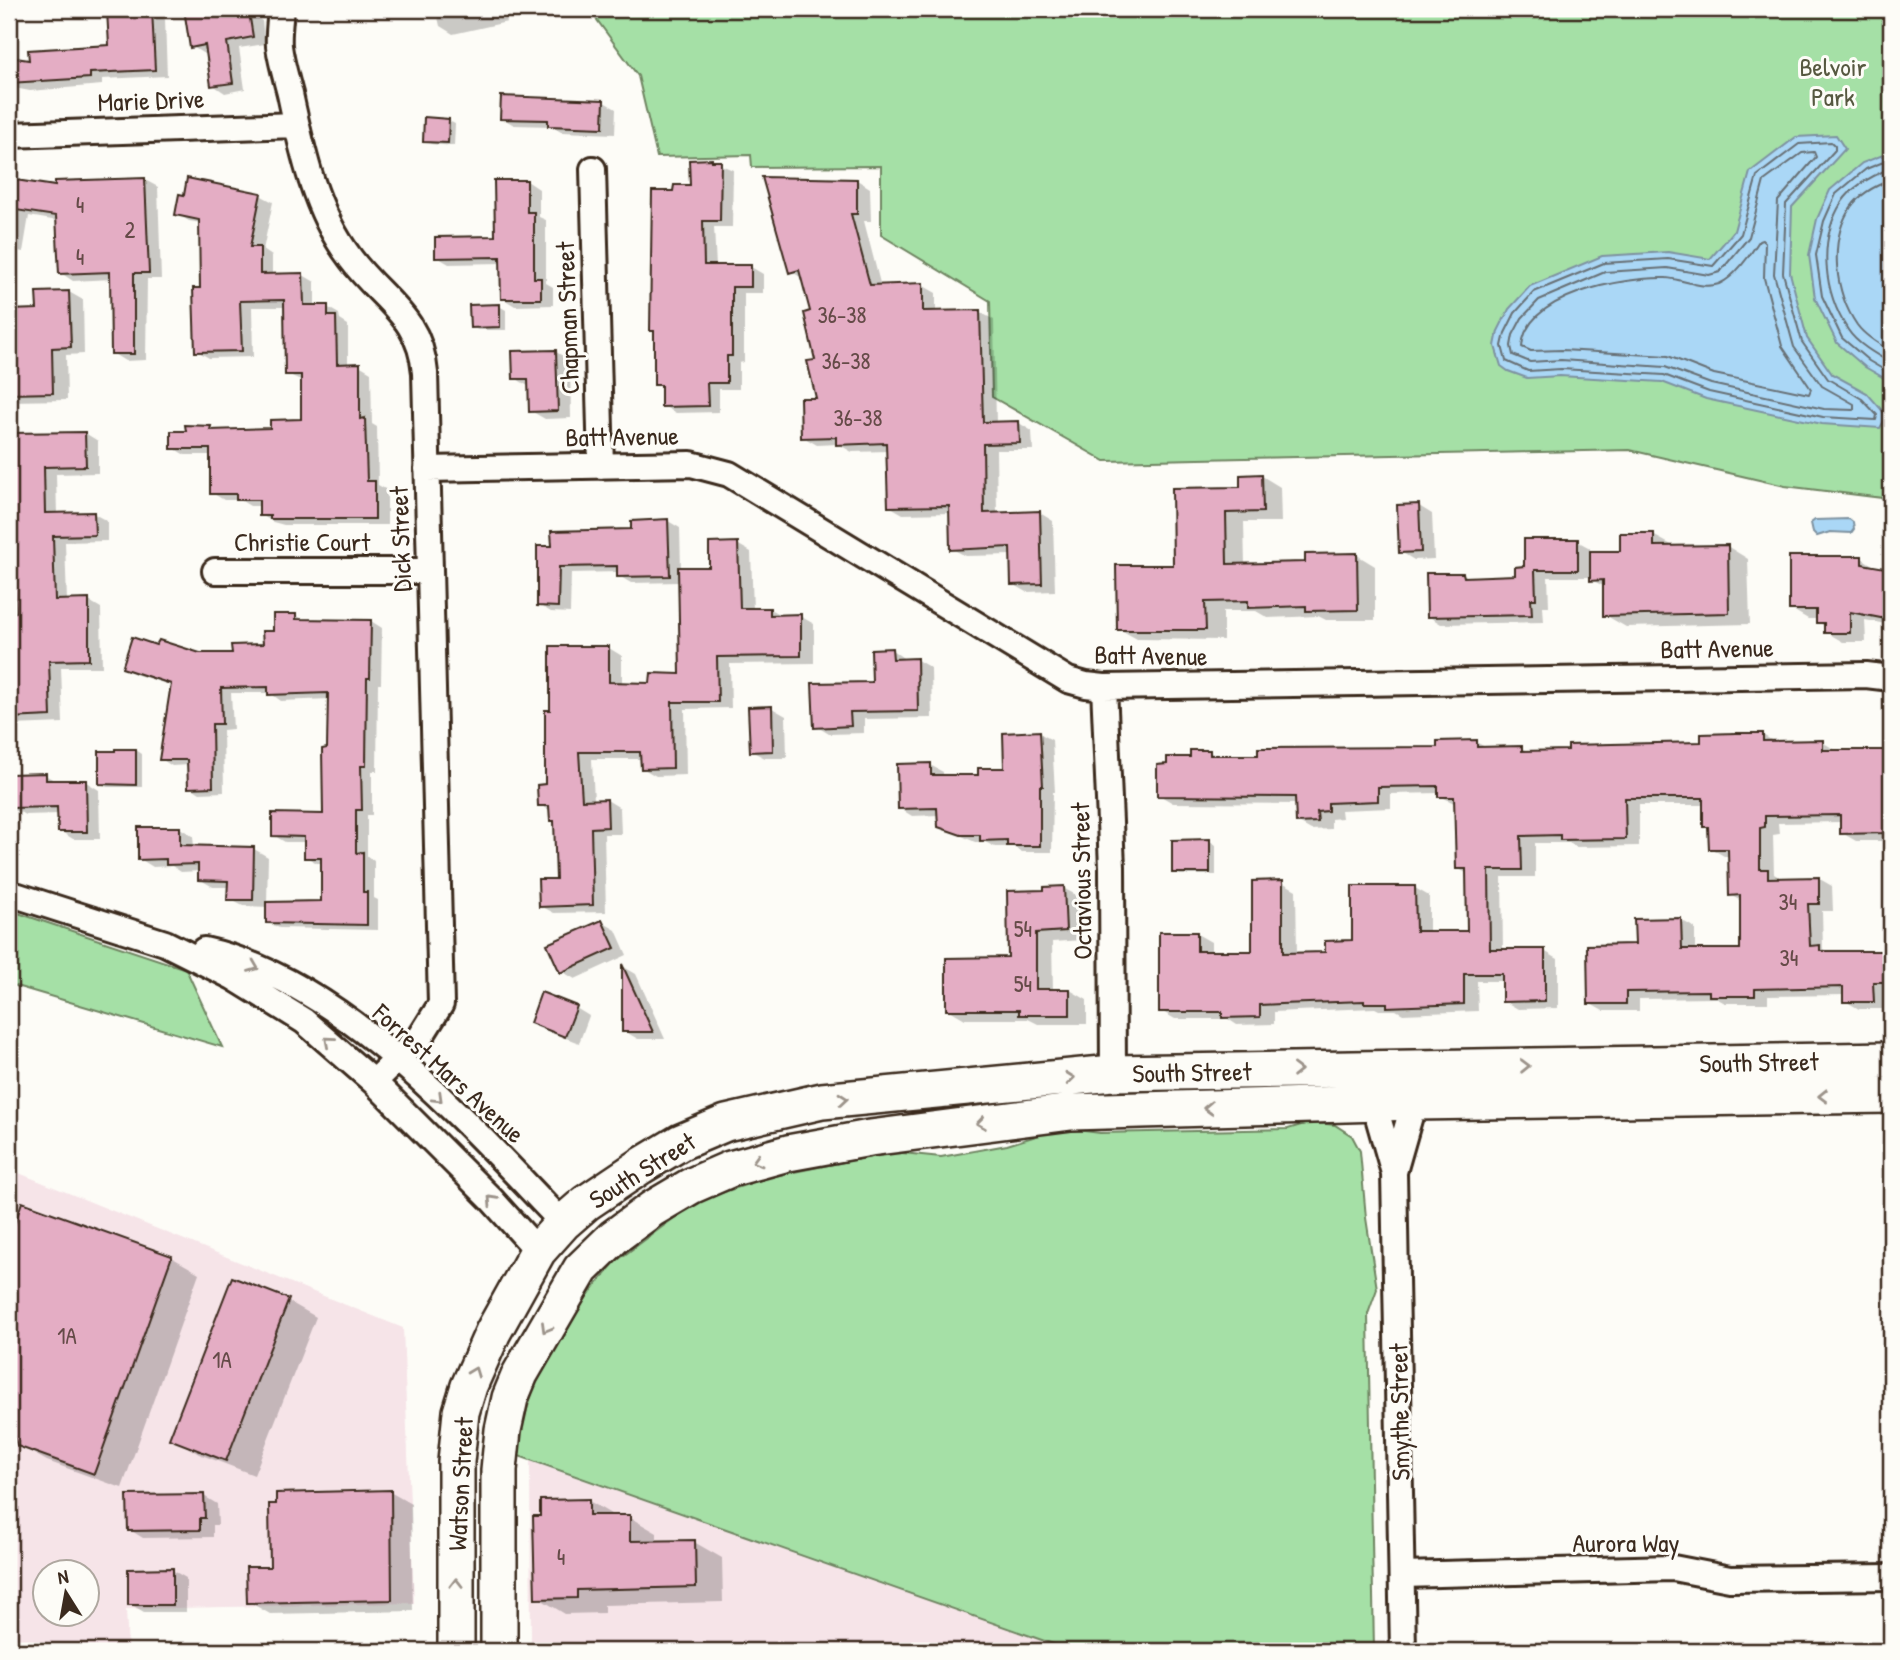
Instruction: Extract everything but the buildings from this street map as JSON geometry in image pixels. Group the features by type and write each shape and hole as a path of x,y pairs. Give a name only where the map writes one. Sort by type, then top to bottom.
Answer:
{"street":[{"name":"Dick Street","path":"281,9 279,46 302,153 326,219 351,259 408,320 418,339 425,373 441,1004 428,1027 374,1082"},
{"name":"Marie Drive","path":"9,135 296,125"},
{"name":"Chapman Street","path":"593,169 601,466"},
{"name":"Batt Avenue","path":"427,469 691,464 729,474 1068,680 1086,685 1104,687 1866,675 1891,678"},
{"name":"Christie Court","path":"215,571 430,571"},
{"name":"Octavious Street","path":"1104,687 1112,867 1113,1073"},
{"name":"Forrest Mars Avenue","path":"9,893 165,943 228,956 281,978 319,1000 398,1059 563,1223"},
{"name":"Forrest Mars Avenue","path":"165,943 233,977 304,1021 374,1082 492,1200 538,1251"},
{"name":"South Street","path":"538,1251 563,1223 586,1203 681,1142 726,1123 822,1101 1113,1073 1891,1060"},
{"path":"1374,1102 1392,1068 1414,1102"},
{"path":"1112,1109 1113,1073"},
{"name":"South Street","path":"581,1269 614,1237 652,1209 691,1186 741,1166 788,1153 870,1138 1020,1117 1112,1109 1168,1110 1374,1102 1891,1095"},
{"name":"Smythe Street","path":"1374,1102 1394,1173 1403,1651"},
{"name":"Smythe Street","path":"1394,1173 1414,1102"},
{"path":"563,1223 581,1269"},
{"path":"538,1251 581,1269"},
{"name":"Watson Street","path":"456,1651 456,1462 461,1412 492,1332 538,1251"},
{"name":"Watson Street","path":"499,1651 499,1470 503,1430 510,1398 520,1374 581,1269"},
{"path":"456,1462 499,1470"},
{"name":"Aurora Way","path":"1402,1575 1673,1568 1730,1579 1891,1577"}],"shaded area":[{"path":"9,1169 403,1328 414,1603 126,1609 128,1651 9,1651"},
{"path":"530,1461 1073,1651 531,1651"}],"green space":[{"name":"Belvoir Park","path":"589,9 1891,9 1891,499 1785,486 1630,450 1105,461 992,397 990,301 881,235 881,166 752,167 751,155 657,157 638,76"},
{"path":"9,910 186,969 222,1047 9,984"},
{"path":"1311,1122 1335,1125 1352,1136 1360,1151 1366,1218 1377,1289 1368,1314 1374,1651 1073,1651 513,1454 535,1384 574,1312 615,1262 697,1201 769,1177 893,1152 941,1157 1007,1145 1062,1128 1100,1133 1288,1129"}],"water":[{"path":"1836,135 1845,149 1792,207 1790,273 1807,338 1832,374 1867,393 1887,416 1880,428 1822,424 1706,399 1662,382 1560,376 1527,378 1501,366 1495,346 1498,331 1509,309 1530,286 1602,256 1668,252 1710,259 1734,231 1750,172 1796,137"},
{"path":"1891,152 1891,382 1865,367 1837,343 1815,298 1809,255 1817,219 1830,190 1862,163"},
{"path":"1849,519 1853,522 1854,529 1851,533 1830,532 1817,536 1813,532 1811,523 1815,520"}]}
